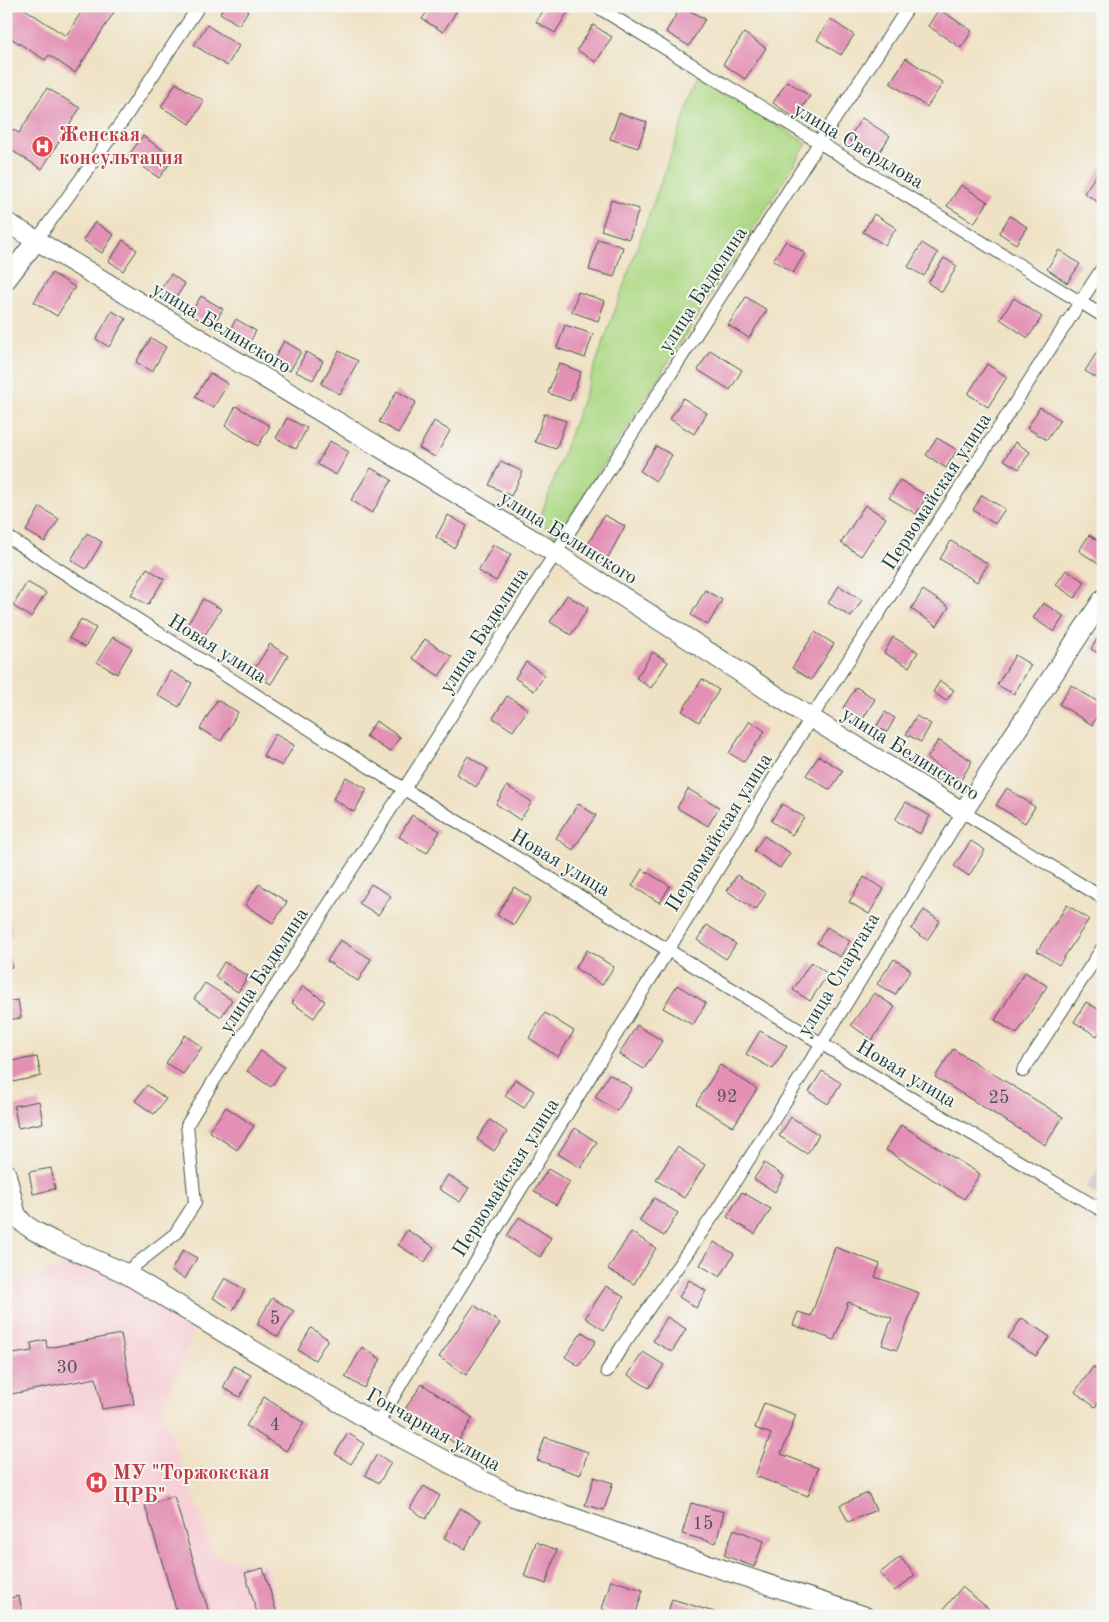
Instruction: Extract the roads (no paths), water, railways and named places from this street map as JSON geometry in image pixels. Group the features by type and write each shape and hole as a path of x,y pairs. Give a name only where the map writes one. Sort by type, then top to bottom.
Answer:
{"street":[{"path":"6,280 124,119 199,6"},
{"name":"улица Свердлова","path":"596,6 1103,316"},
{"name":"улица Бадюлина","path":"125,1273 175,1234 195,1204 187,1125 213,1082 909,6"},
{"name":"улица Белинского","path":"6,222 555,553 811,718 1103,898"},
{"name":"Первомайская улица","path":"377,1425 811,718 1103,267"},
{"name":"Новая улица","path":"6,536 404,789 917,1102 1103,1211"},
{"name":"улица Спартака","path":"607,1371 620,1348 718,1210 963,812 1103,599"},
{"path":"1024,1071 1103,948"},
{"name":"Гончарная улица","path":"6,1173 16,1214 23,1222 47,1238 125,1273 377,1425 512,1496 679,1555 864,1616"}],"place":[{"name":"Женская консультация","path":"43,146"},
{"name":"МУ \"Торжокская ЦРБ\"","path":"97,1483"}]}
